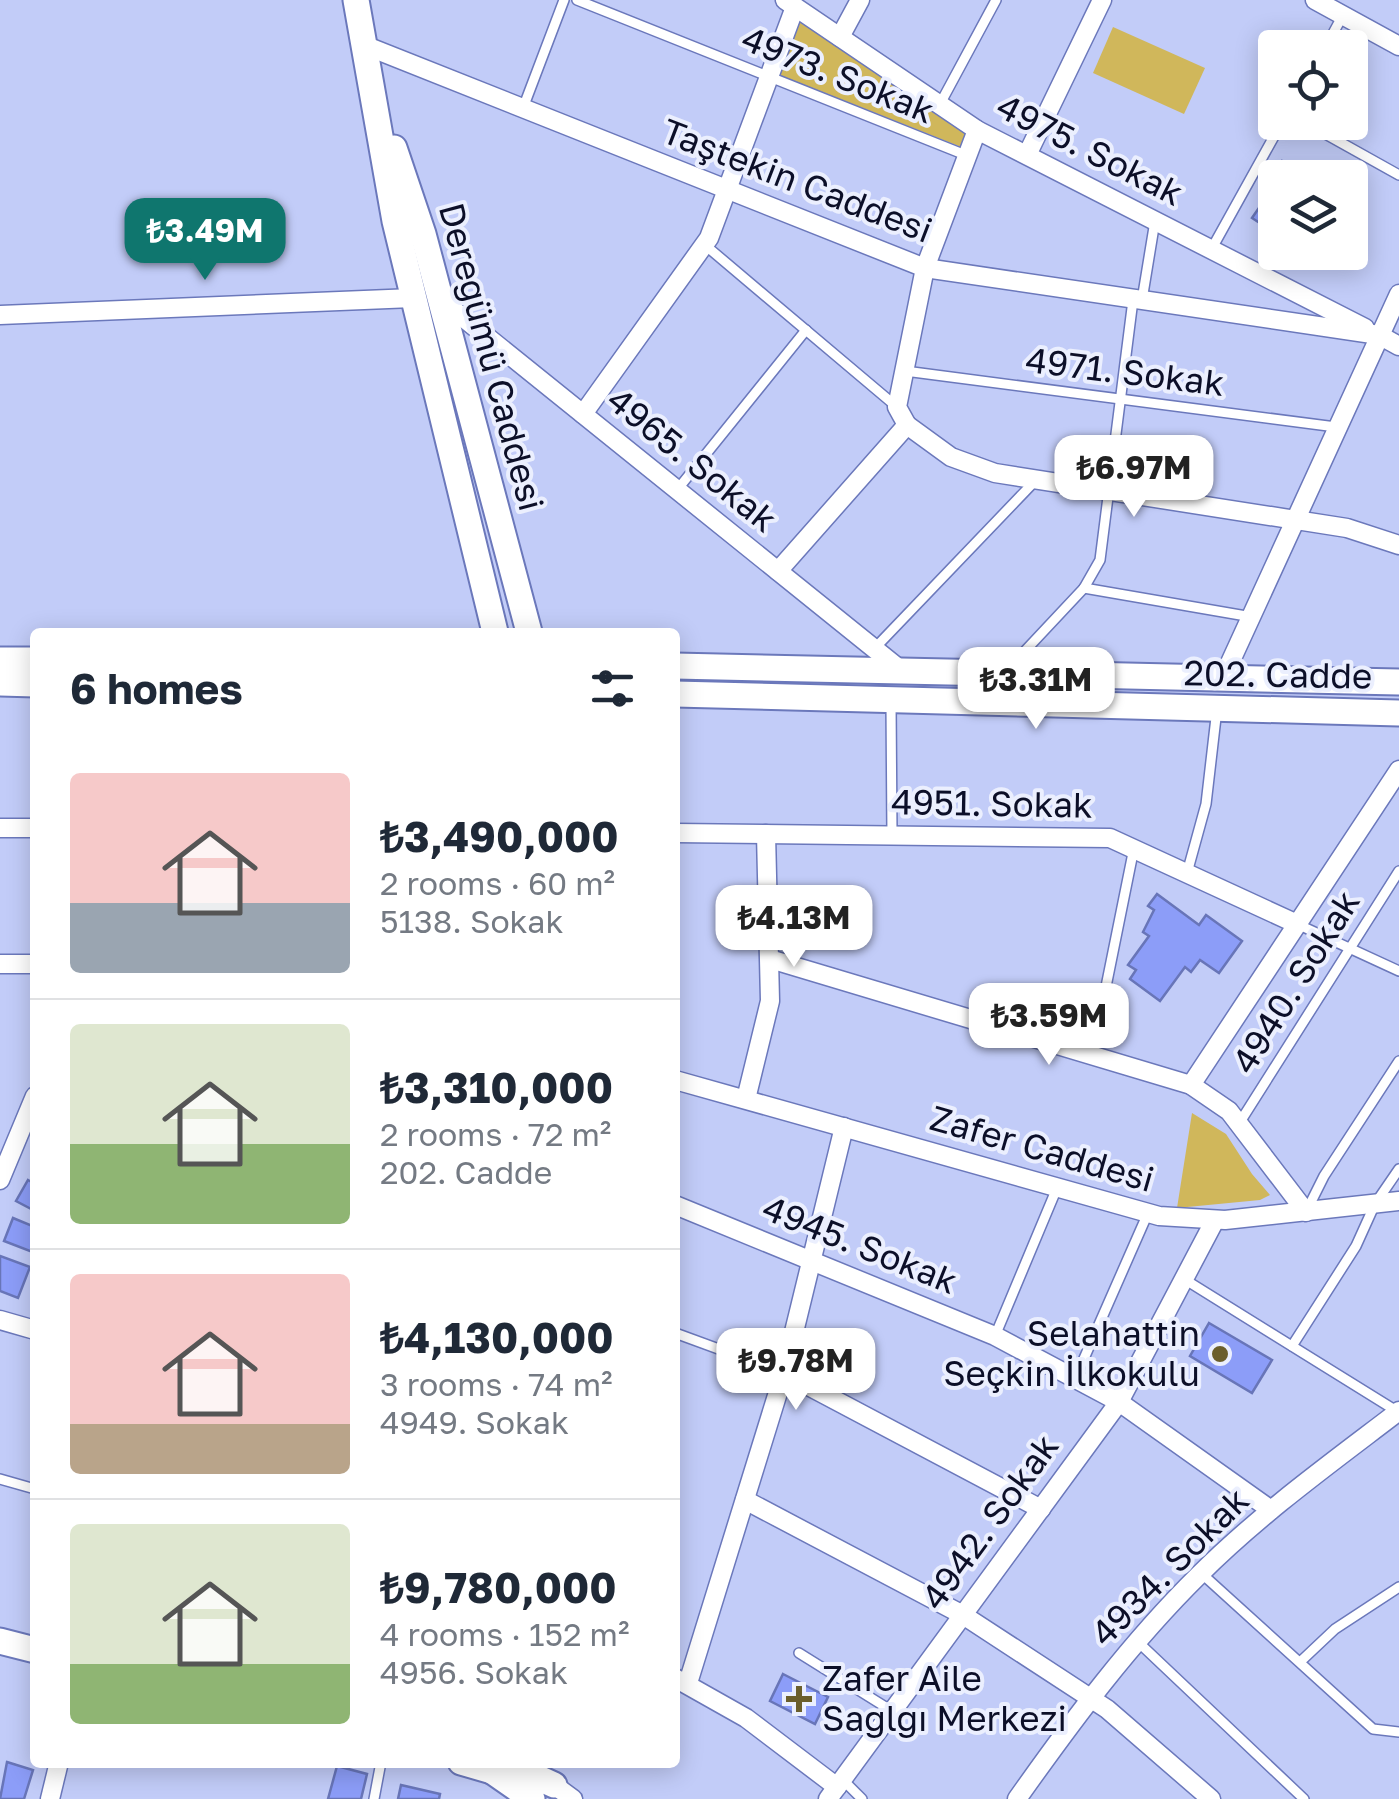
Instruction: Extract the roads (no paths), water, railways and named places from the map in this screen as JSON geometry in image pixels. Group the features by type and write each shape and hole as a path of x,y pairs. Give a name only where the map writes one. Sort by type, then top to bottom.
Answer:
{"main road":[{"name":"Deregümü Caddesi","path":"356,0 395,221 494,628"},
{"name":"Deregümü Caddesi","path":"375,102 410,190 527,628"},
{"path":"0,660 30,660"},
{"name":"202. Cadde","path":"680,666 1399,682"},
{"path":"0,684 30,684"},
{"name":"202. Cadde","path":"680,694 1399,713"},
{"path":"0,1640 30,1649"},
{"path":"482,1768 542,1786"}],"street":[{"path":"840,37 860,0"},
{"path":"1028,156 1102,0"},
{"path":"1315,0 1399,46"},
{"path":"583,414 705,245 769,76 790,3"},
{"name":"4975. Sokak","path":"790,3 978,130 1379,335"},
{"name":"Taştekin Caddesi","path":"364,44 925,268 1379,335 1399,346"},
{"path":"978,130 925,268 897,406 907,425 951,457 995,473 1364,532 1399,545"},
{"path":"1224,678 1399,294"},
{"path":"0,315 413,298"},
{"name":"4965. Sokak","path":"440,299 902,671"},
{"path":"778,571 907,425"},
{"path":"1190,1086 1297,924 1392,794 1399,770"},
{"path":"0,828 30,828"},
{"name":"4951. Sokak","path":"680,833 1096,836 1134,848 1297,924"},
{"path":"746,1099 770,1000 766,834"},
{"path":"770,959 1190,1086 1218,1100 1240,1123 1306,1212"},
{"path":"0,964 30,964"},
{"name":"Zafer Caddesi","path":"680,1081 1148,1213 1215,1220 1399,1201"},
{"path":"0,1180 30,1108"},
{"path":"836,1788 774,1737 682,1680 745,1500 784,1373 844,1127"},
{"name":"4945. Sokak","path":"680,1208 995,1336 1119,1402 1271,1510"},
{"name":"4942. Sokak","path":"836,1788 1119,1402 1215,1220"},
{"path":"0,1320 30,1329"},
{"path":"784,1373 1041,1508"},
{"name":"4934. Sokak","path":"1017,1799 1090,1697 1136,1641 1201,1573 1271,1510 1399,1411"},
{"path":"745,1500 963,1615 1090,1697 1211,1799"},
{"path":"50,1799 58,1768"}],"lane":[{"path":"522,108 564,0"},
{"name":"4973. Sokak","path":"577,0 968,156"},
{"path":"940,104 996,0"},
{"path":"1335,30 1343,15"},
{"path":"1211,250 1272,140"},
{"path":"1336,140 1399,175"},
{"path":"1004,674 1084,588 1100,560 1138,299 1155,221"},
{"path":"705,245 897,406"},
{"path":"677,490 806,330"},
{"name":"4971. Sokak","path":"905,371 1339,427"},
{"path":"874,649 1035,481"},
{"path":"1084,588 1252,617"},
{"path":"891,701 892,835"},
{"path":"1187,873 1206,804 1216,708"},
{"path":"1092,1056 1134,848"},
{"name":"4940. Sokak","path":"1240,1123 1399,871"},
{"name":"4951. Sokak","path":"1297,924 1399,970"},
{"path":"1306,1212 1324,1176 1399,1061"},
{"path":"1292,1346 1356,1246 1375,1204 1399,1169"},
{"path":"995,1336 1058,1188"},
{"path":"1075,1379 1148,1213"},
{"path":"1184,1280 1399,1411"},
{"path":"680,1335 784,1373"},
{"path":"0,1479 30,1488"},
{"path":"1201,1573 1373,1729 1399,1732"},
{"path":"1300,1662 1335,1629 1399,1586"},
{"path":"1136,1641 1304,1799"},
{"path":"798,1653 892,1711"},
{"path":"374,1799 381,1768"},
{"path":"836,1788 862,1799"}],"place":[{"name":"Selahattin Seçkin İlkokulu","path":"1220,1354"},
{"name":"Zafer Aile Sağlğı Merkezi","path":"799,1699"}]}
